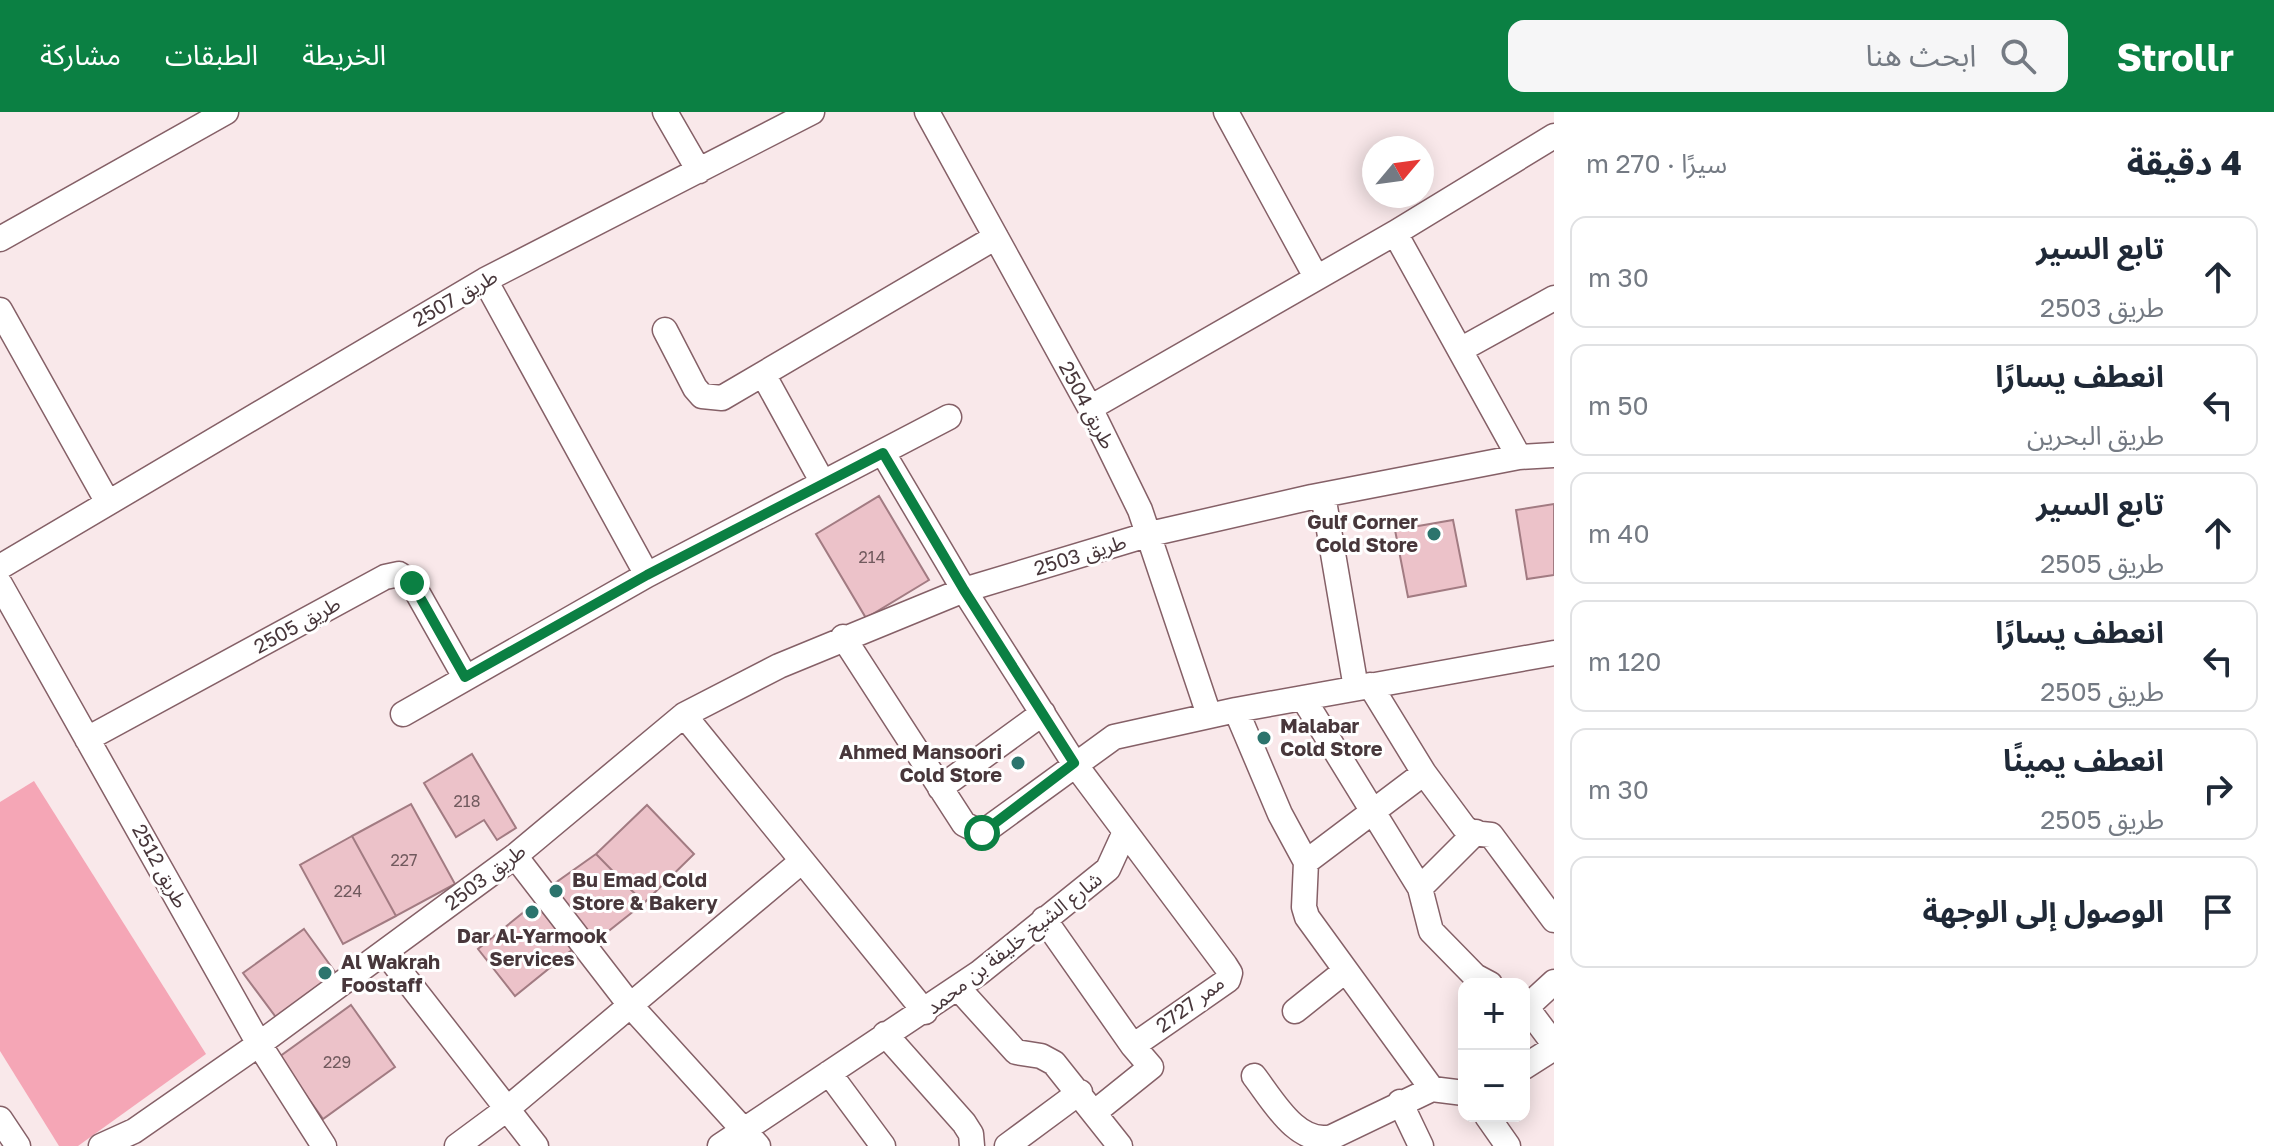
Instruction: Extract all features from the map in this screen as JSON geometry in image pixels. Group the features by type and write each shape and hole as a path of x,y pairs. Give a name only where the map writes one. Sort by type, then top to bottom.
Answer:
{"street":[{"path":"0,239 226,112"},
{"path":"665,112 699,171"},
{"name":"طريق 2507","path":"0,567 485,280 812,112"},
{"name":"طريق 2504","path":"927,112 1090,408 1150,534 1209,715"},
{"path":"1226,112 1316,277"},
{"path":"1090,408 1395,233 1554,136"},
{"path":"1395,233 1519,457"},
{"path":"665,330 702,396 722,398 996,237"},
{"path":"485,280 647,575"},
{"path":"1460,350 1554,298"},
{"path":"0,310 107,501"},
{"path":"763,374 823,483"},
{"path":"403,714 647,575 949,417"},
{"path":"883,453 964,590 1074,763 1124,834"},
{"name":"طريق 2503","path":"101,1146 129,1138 515,856 684,715 843,637 964,590 1150,534 1323,495 1519,457 1554,455"},
{"path":"1323,495 1363,687 1464,827 1491,835 1554,920"},
{"name":"طريق 2505","path":"87,739 385,577 399,574 412,583 465,677"},
{"name":"طريق 2512","path":"0,584 259,1044 324,1146"},
{"path":"843,637 964,824 982,833 1074,763 1114,737 1209,715 1554,653"},
{"path":"1303,698 1420,888 1431,931 1479,978"},
{"path":"1236,710 1280,814 1306,862 1304,907 1307,917 1432,1089"},
{"path":"940,788 1043,713"},
{"path":"684,715 925,1012"},
{"path":"1306,862 1424,773"},
{"path":"1420,888 1476,832"},
{"name":"شارع الشيخ خليفة بن محمد","path":"720,1146 751,1137 829,1073 959,989 1108,869 1124,834"},
{"name":"ممر 2727","path":"1124,834 1230,973 1228,980 1196,1005 1133,1046"},
{"path":"515,856 630,1005 751,1137"},
{"path":"457,1146 507,1109 802,861"},
{"path":"1044,919 1151,1067 1095,1112"},
{"path":"385,952 536,1146"},
{"path":"1295,1011 1345,971"},
{"path":"1530,1002 1554,982"},
{"path":"959,989 1016,1052 1041,1056 1054,1063 1120,1146"},
{"path":"1530,1011 1554,1046 1530,1063"},
{"path":"885,1034 964,1123 972,1145"},
{"path":"829,1073 883,1146"},
{"path":"1254,1076 1298,1132 1314,1140 1332,1137 1432,1089 1458,1092"},
{"path":"1007,1146 1080,1092"},
{"path":"1400,1102 1421,1146"},
{"path":"0,1119 18,1146"},
{"path":"1491,1122 1508,1146"}],"shaded area":[{"path":"34,781 206,1054 78,1146 59,1146 0,1051 0,802"}],"building":[{"path":"879,496 929,580 866,618 816,534"},
{"path":"1554,504 1554,575 1527,579 1516,510"},
{"path":"1453,520 1466,586 1408,597 1395,530"},
{"path":"472,754 516,828 497,840 484,820 456,837 424,783"},
{"path":"411,804 455,884 396,916 352,836"},
{"path":"647,805 694,854 644,903 596,854"},
{"path":"352,836 396,916 343,944 300,865"},
{"path":"596,854 644,903 596,941 551,886"},
{"path":"535,903 573,949 515,996 478,949"},
{"path":"304,929 338,976 278,1020 243,973"},
{"path":"351,1005 395,1067 323,1119 279,1057"}],"place":[{"name":"Gulf Corner Cold Store","path":"1434,534"},
{"name":"Malabar Cold Store","path":"1264,738"},
{"name":"Ahmed Mansoori Cold Store","path":"1018,763"},
{"name":"Bu Emad Cold Store & Bakery","path":"556,891"},
{"name":"Dar Al-Yarmook Services","path":"532,912"},
{"name":"Al Wakrah Foostaff","path":"325,973"}],"route":[{"path":"412,583 465,677 647,575 883,453 964,590 1074,763 982,833"}]}
